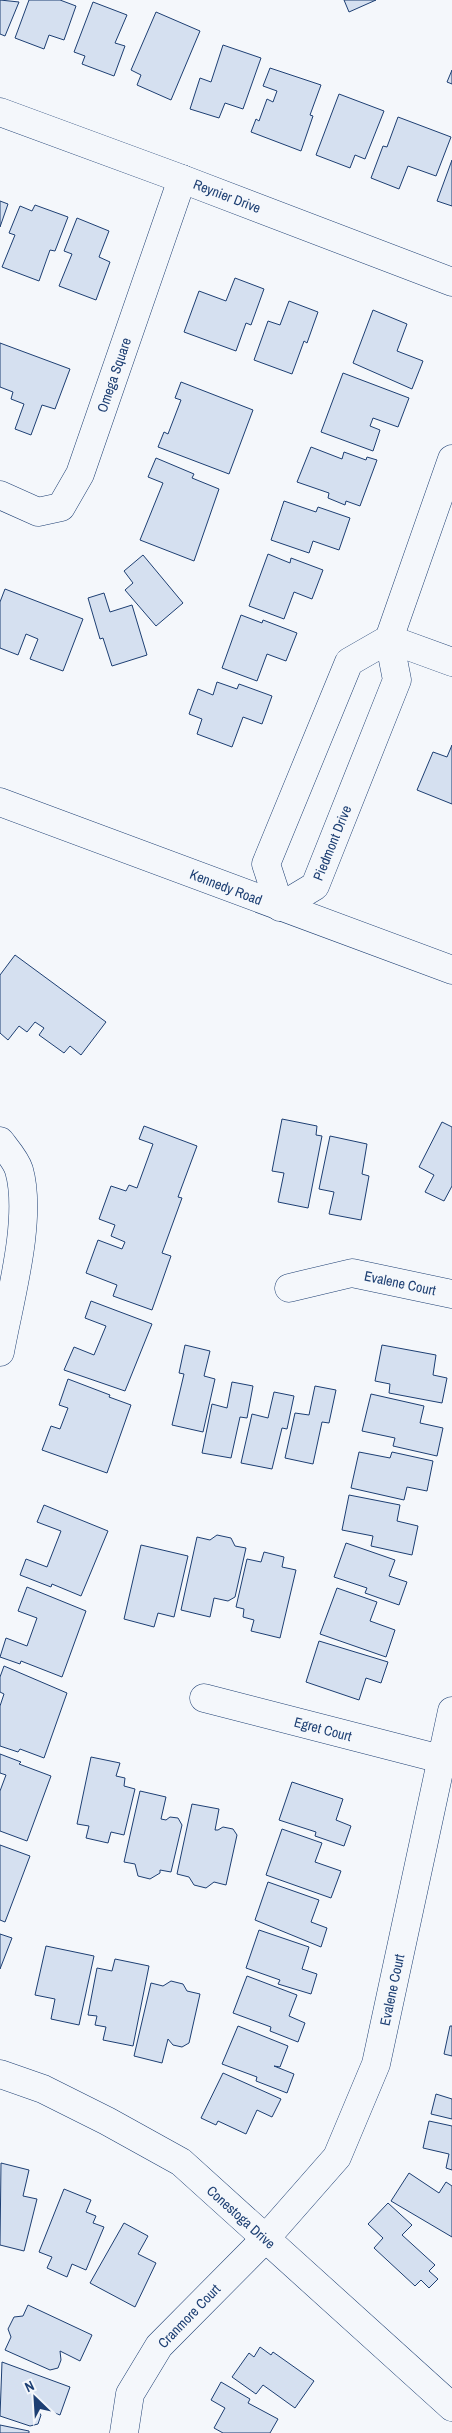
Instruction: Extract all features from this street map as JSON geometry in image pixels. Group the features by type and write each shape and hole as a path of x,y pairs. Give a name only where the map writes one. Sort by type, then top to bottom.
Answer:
{"street":[{"name":"Reynier Drive","path":"0,112 452,282"},
{"name":"Omega Square","path":"0,495 38,512 61,507 80,474 182,179"},
{"path":"280,907 266,864 349,662 389,639 452,459"},
{"path":"389,639 452,662"},
{"name":"Piedmont Drive","path":"280,907 315,886 397,680 389,639"},
{"name":"Kennedy Road","path":"0,802 452,970"},
{"path":"0,1141 19,1169 24,1202 19,1248 0,1352"},
{"name":"Evalene Court","path":"289,1288 352,1273 452,1294"},
{"name":"Egret Court","path":"204,1698 441,1760"},
{"name":"Evalene Court","path":"265,2239 337,2157 376,2064 452,1711"},
{"name":"Conestoga Drive","path":"0,2074 51,2093 107,2121 181,2162 452,2407"},
{"name":"Cranmore Court","path":"124,2433 130,2394 159,2346 265,2239"}],"building":[{"path":"0,0 19,2 5,36 0,34"},
{"path":"29,0 60,0 76,6 64,40 49,35 44,49 15,38"},
{"path":"344,0 376,0 349,12"},
{"path":"93,2 127,15 115,43 125,46 114,76 82,64 85,56 74,52"},
{"path":"156,12 200,31 171,100 137,85 141,75 131,70"},
{"path":"223,45 261,58 243,109 225,103 219,118 190,109 200,78 211,82"},
{"path":"270,68 321,85 310,115 313,116 301,151 251,132 256,119 259,121 267,99 273,102 277,91 263,86"},
{"path":"452,70 452,84 447,82"},
{"path":"339,94 384,111 365,159 355,155 350,168 316,155"},
{"path":"398,117 451,137 436,176 408,166 399,189 371,178 383,146 387,147"},
{"path":"452,160 452,206 437,201"},
{"path":"0,201 8,204 0,227"},
{"path":"35,205 68,217 55,251 50,250 39,281 2,267 15,235 9,233 20,206 32,211"},
{"path":"77,218 109,231 99,257 110,262 96,300 59,286 72,254 64,251"},
{"path":"235,278 264,289 251,325 246,323 236,351 184,332 199,291 226,301"},
{"path":"289,301 318,312 307,343 304,341 292,374 254,360 268,321 280,325"},
{"path":"373,310 407,324 397,351 423,361 412,389 353,363"},
{"path":"0,343 70,369 55,409 42,405 31,435 15,429 24,404 11,399 13,392 0,387"},
{"path":"343,373 409,398 398,427 373,418 370,426 380,430 373,451 321,432"},
{"path":"181,382 253,410 229,474 158,447 164,432 168,434 181,400 175,398"},
{"path":"311,447 342,459 344,452 366,460 367,457 377,460 360,506 346,501 345,505 328,498 329,493 297,482"},
{"path":"156,458 194,474 192,478 219,489 194,561 140,540 163,483 148,477"},
{"path":"284,501 316,512 318,507 350,518 339,550 313,541 309,553 271,540"},
{"path":"268,554 290,563 291,558 323,570 312,599 294,592 284,619 249,606"},
{"path":"143,555 183,603 156,626 125,590 133,583 124,571"},
{"path":"5,589 83,619 63,671 30,659 38,639 26,634 18,655 0,648 0,602"},
{"path":"104,593 110,612 132,605 147,655 112,666 103,638 100,639 88,598"},
{"path":"241,615 262,623 263,620 297,633 286,661 267,654 257,681 222,668"},
{"path":"217,682 237,689 239,684 272,696 262,724 243,717 232,747 197,734 202,719 189,714 198,689 213,695"},
{"path":"452,745 452,804 417,790 433,752 447,757"},
{"path":"15,955 106,1022 81,1055 70,1046 64,1053 39,1035 44,1028 35,1022 27,1032 19,1026 8,1040 0,1033 0,975"},
{"path":"282,1119 317,1126 316,1135 322,1136 308,1208 278,1202 284,1173 272,1171"},
{"path":"442,1122 452,1127 452,1186 444,1201 425,1192 434,1175 419,1167"},
{"path":"144,1126 197,1146 178,1197 182,1198 162,1253 171,1256 152,1310 113,1296 117,1285 86,1273 98,1240 122,1249 125,1242 111,1236 115,1225 99,1219 111,1186 126,1191 129,1185 137,1188 153,1144 139,1139"},
{"path":"330,1136 367,1144 362,1174 369,1176 361,1220 329,1214 334,1192 319,1189"},
{"path":"91,1301 152,1324 125,1391 64,1370 74,1347 94,1355 106,1326 85,1318"},
{"path":"185,1345 210,1351 204,1376 215,1379 203,1432 172,1425 184,1374 179,1373"},
{"path":"382,1345 436,1355 433,1375 447,1378 442,1403 389,1393 390,1384 375,1381"},
{"path":"68,1379 131,1405 107,1473 42,1450 51,1426 60,1429 68,1408 59,1405"},
{"path":"232,1382 253,1386 247,1418 240,1417 231,1458 202,1453 212,1404 227,1408"},
{"path":"315,1386 336,1390 329,1423 322,1422 313,1464 285,1458 295,1413 309,1415"},
{"path":"274,1392 294,1396 287,1429 282,1428 272,1469 241,1463 252,1414 268,1418"},
{"path":"371,1394 424,1406 420,1423 443,1428 437,1456 393,1446 395,1438 362,1431"},
{"path":"359,1452 390,1458 392,1452 433,1461 427,1491 407,1487 404,1500 351,1488"},
{"path":"349,1495 400,1505 397,1521 418,1526 412,1555 371,1546 373,1536 342,1530"},
{"path":"44,1505 108,1531 81,1596 52,1584 51,1587 20,1575 26,1559 47,1567 61,1531 37,1522"},
{"path":"217,1535 231,1538 235,1546 246,1548 235,1597 228,1601 214,1598 210,1617 181,1610 197,1537 210,1540"},
{"path":"346,1543 395,1560 389,1576 407,1582 399,1605 365,1593 367,1588 334,1577"},
{"path":"141,1545 188,1556 174,1617 158,1613 154,1627 124,1619"},
{"path":"264,1552 284,1557 282,1567 296,1570 280,1638 251,1631 254,1620 243,1617 244,1609 236,1607 247,1559 261,1562"},
{"path":"27,1587 86,1611 62,1677 21,1661 20,1664 0,1657 6,1638 27,1646 37,1618 18,1611"},
{"path":"337,1588 377,1602 370,1621 395,1630 386,1657 320,1634"},
{"path":"319,1641 388,1662 381,1683 366,1678 359,1700 306,1682"},
{"path":"4,1666 67,1693 44,1758 20,1749 18,1752 0,1746 0,1706 4,1694 0,1692 0,1677"},
{"path":"0,1754 21,1762 19,1764 51,1776 27,1841 0,1831 0,1791 6,1775 0,1773"},
{"path":"91,1757 120,1763 116,1776 125,1778 124,1786 135,1789 124,1835 111,1832 108,1843 86,1838 89,1826 77,1824"},
{"path":"292,1782 343,1799 336,1820 351,1826 344,1846 315,1836 316,1832 279,1820"},
{"path":"140,1791 166,1797 161,1819 178,1818 182,1825 171,1872 160,1870 160,1873 150,1879 138,1876 135,1864 124,1862"},
{"path":"192,1804 219,1809 215,1830 223,1827 233,1829 237,1835 226,1885 214,1882 206,1888 194,1885 189,1877 177,1874"},
{"path":"282,1829 322,1843 315,1862 341,1871 331,1898 266,1875"},
{"path":"0,1845 30,1856 5,1922 0,1920"},
{"path":"268,1882 319,1900 311,1922 327,1928 321,1947 255,1920"},
{"path":"259,1930 309,1947 302,1969 317,1974 311,1994 278,1984 280,1980 246,1968"},
{"path":"0,1934 12,1938 0,1969"},
{"path":"46,1946 94,1956 79,2025 51,2019 55,1999 35,1995"},
{"path":"115,1959 149,1966 133,2046 103,2040 106,2027 95,2025 97,2016 88,2015 97,1968 112,1971"},
{"path":"247,1976 297,1995 289,2016 305,2023 298,2042 270,2031 271,2027 233,2013"},
{"path":"171,1981 183,1984 187,1991 200,1994 189,2043 182,2047 173,2045 168,2039 162,2063 134,2056 151,1983 163,1986"},
{"path":"238,2026 288,2046 280,2067 274,2066 294,2074 287,2093 256,2081 257,2077 222,2064"},
{"path":"450,2026 452,2026 452,2056 444,2054"},
{"path":"223,2073 281,2099 272,2117 257,2110 246,2134 218,2121 216,2125 201,2118"},
{"path":"436,2094 452,2099 452,2119 431,2114"},
{"path":"429,2121 452,2126 452,2170 446,2168 449,2154 423,2148"},
{"path":"1,2163 29,2170 23,2196 37,2199 24,2251 0,2245"},
{"path":"409,2173 439,2193 446,2182 452,2186 452,2237 391,2201"},
{"path":"64,2189 91,2200 86,2212 96,2216 93,2223 104,2227 86,2270 72,2264 67,2277 47,2268 52,2257 39,2252"},
{"path":"388,2203 412,2225 402,2235 435,2265 429,2271 438,2279 429,2288 421,2280 415,2286 374,2248 383,2238 368,2224"},
{"path":"124,2223 148,2236 138,2254 156,2263 135,2307 90,2283"},
{"path":"28,2305 92,2335 80,2361 60,2351 61,2360 58,2368 50,2370 5,2350 11,2337 8,2329 14,2317 23,2316"},
{"path":"260,2347 271,2355 273,2352 314,2381 295,2408 263,2385 256,2394 232,2377 249,2353 254,2357"},
{"path":"2,2362 70,2387 60,2415 39,2407 38,2411 41,2415 38,2424 30,2426 0,2416"},
{"path":"221,2382 250,2399 248,2403 278,2419 270,2433 223,2433 214,2428 225,2408 211,2400"},
{"path":"0,2425 29,2431 29,2433 0,2433"}]}
